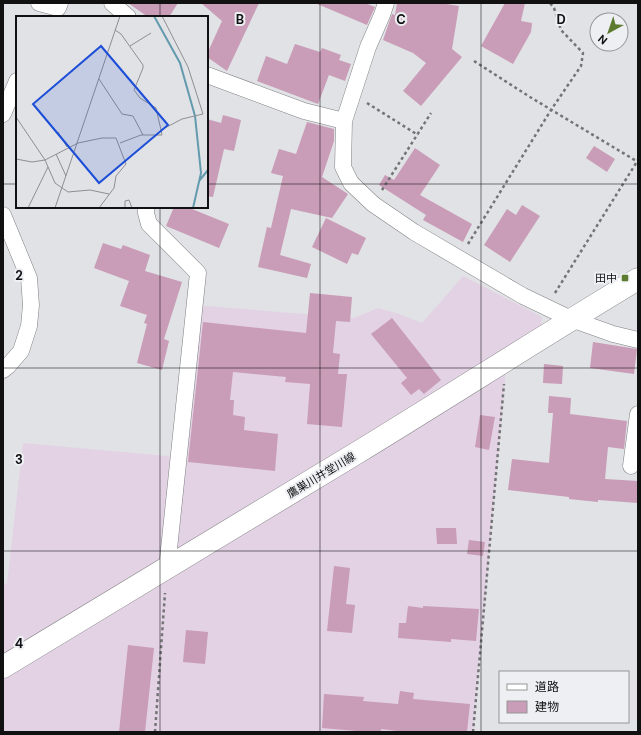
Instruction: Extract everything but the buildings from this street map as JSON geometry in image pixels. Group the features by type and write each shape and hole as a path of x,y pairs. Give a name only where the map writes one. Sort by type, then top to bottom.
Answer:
{"main road":[{"name":"鷹巣川井堂川線","path":"3,667 356,454 571,319 638,279"}],"street":[{"path":"39,3 56,9"},
{"path":"112,3 127,16"},
{"path":"386,3 368,47 344,121 343,167 351,183 373,204 414,232 523,296 571,319 613,334 638,340"},
{"path":"208,74 304,111 344,121"},
{"path":"3,114 16,83"},
{"path":"146,208 146,213 150,224 198,273 167,568"},
{"path":"3,215 29,278 31,305 29,326 21,351 3,370"},
{"path":"631,466 638,414"}],"path":[{"path":"459,258 551,110 581,66 583,53 561,30 554,8 550,3"},
{"path":"474,61 551,110 638,161 546,307"},
{"path":"353,94 418,135"},
{"path":"373,204 431,113"},
{"path":"473,732 506,361"},
{"path":"155,732 167,568"}],"shaded area":[{"path":"463,276 542,317 540,333 506,368 473,732 3,732 3,583 7,584 23,443 178,457 194,305 354,318 378,308 422,323"}],"place":[{"name":"田中","path":"625,278"}]}
